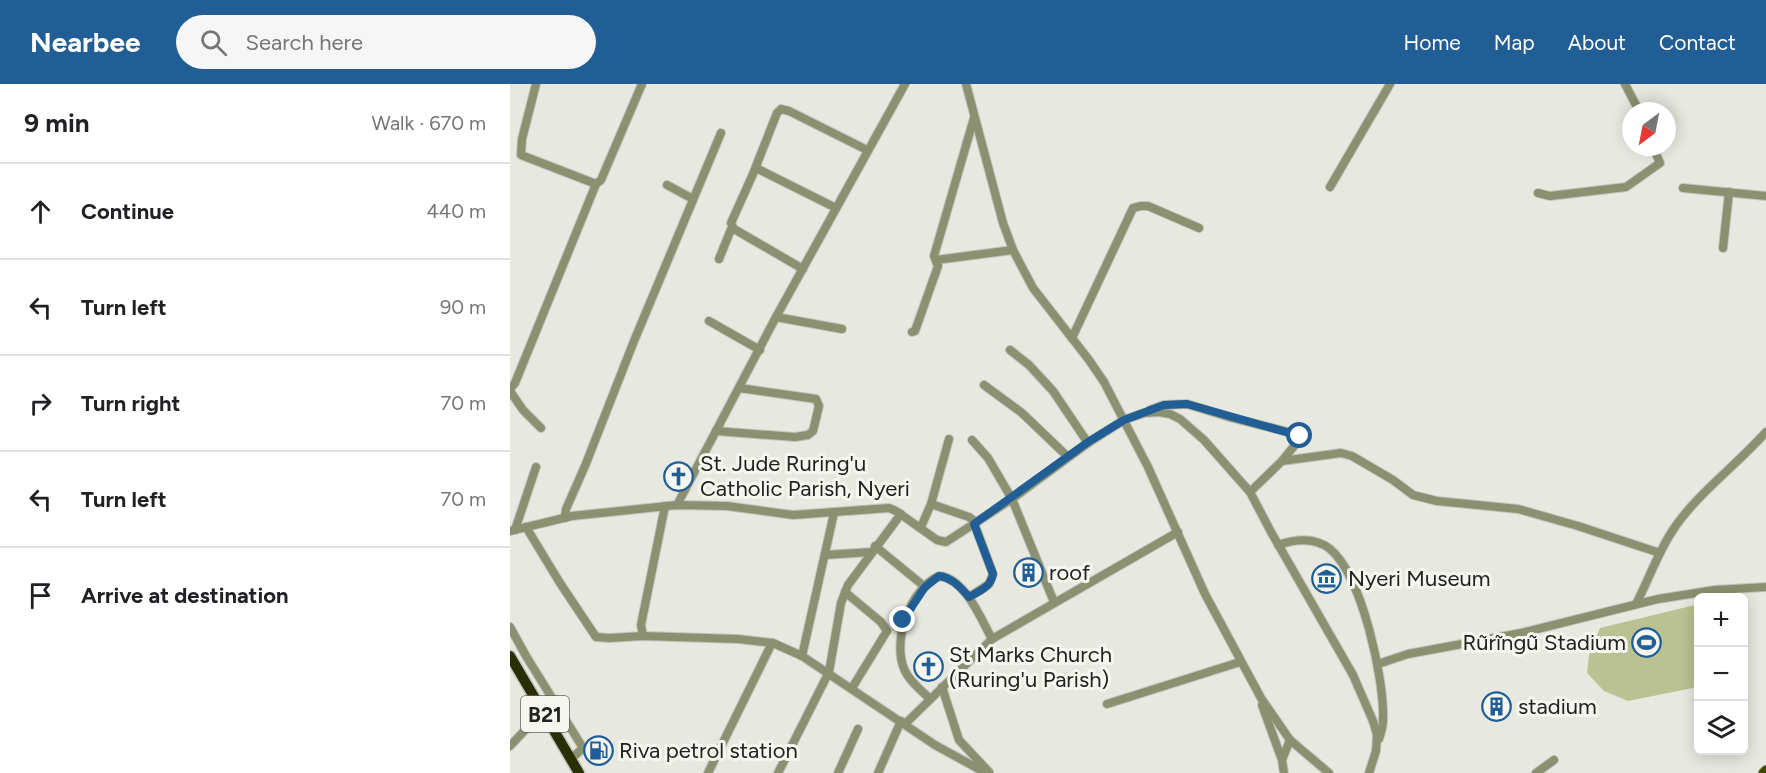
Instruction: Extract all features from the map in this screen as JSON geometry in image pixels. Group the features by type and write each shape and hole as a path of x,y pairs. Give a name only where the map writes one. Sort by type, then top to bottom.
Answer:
{"highway":[{"name":"B21","path":"511,662 543,711 578,772"}],"street":[{"path":"536,84 522,140 521,155 596,184"},
{"path":"541,428 523,410 510,390 596,184 600,180 642,84"},
{"path":"677,505 803,268 905,84"},
{"path":"966,84 1012,250 1033,288 1104,382 1178,532 1205,594 1261,698 1290,740 1329,773"},
{"path":"1330,188 1390,84"},
{"path":"1625,84 1634,102"},
{"path":"719,259 732,227 732,219 756,168 776,115 781,109 867,150"},
{"path":"912,332 915,331 938,266 934,256 975,116"},
{"path":"565,518 566,509 720,133"},
{"path":"1538,193 1550,196 1626,188 1660,163 1657,156"},
{"path":"756,168 836,208"},
{"path":"667,185 693,199"},
{"path":"1683,188 1766,196"},
{"path":"1723,248 1729,192"},
{"path":"1072,338 1133,208 1148,206 1199,228"},
{"path":"732,227 803,268"},
{"path":"936,260 1012,250"},
{"path":"776,318 842,329"},
{"path":"709,321 760,350"},
{"path":"1010,350 1029,365 1053,391 1088,442"},
{"path":"984,385 1022,413 1068,457"},
{"path":"716,431 795,437 808,435 813,431 819,406 816,399 739,388"},
{"path":"512,530 565,518 677,505 727,506 793,515 889,508 921,527 937,540 946,542 1011,499 1088,442 1124,420 1164,405 1187,404 1300,436 1282,461 1250,492"},
{"path":"1144,412 1170,414 1180,419 1204,440 1250,492 1353,675 1373,721 1377,735 1376,751"},
{"path":"1636,604 1671,532 1692,507 1766,432"},
{"path":"921,527 931,504 948,439"},
{"path":"972,440 988,458 1011,499 1054,602"},
{"path":"1282,461 1341,453 1352,456 1394,480 1413,495 1437,501 1518,509 1660,553"},
{"path":"512,530 536,467"},
{"path":"931,504 969,517 974,524 993,574 990,584 969,597"},
{"path":"643,636 641,625 665,506"},
{"path":"802,656 834,513"},
{"path":"778,773 829,672 845,592 873,549 901,514"},
{"path":"526,527 560,583 597,637 738,639 772,643 802,656 829,672 935,745 986,773"},
{"path":"1069,598 1178,532"},
{"path":"878,773 903,723 992,639 1178,532"},
{"path":"1278,545 1309,540 1320,543 1336,556 1350,578 1366,617 1378,664 1383,723 1369,773"},
{"path":"825,555 873,549 925,587"},
{"path":"930,699 908,676 902,664 901,655 903,620 925,587 935,577 944,576 961,588 969,597 992,639"},
{"path":"1378,664 1408,654 1531,630 1636,604 1715,590 1766,586"},
{"path":"845,592 881,622 887,631 852,688"},
{"path":"510,627 583,748 571,759"},
{"path":"708,773 772,643"},
{"path":"1107,704 1240,662"},
{"path":"942,687 958,740 990,773"},
{"path":"1261,698 1282,760 1284,773"},
{"path":"510,746 543,711"},
{"path":"838,773 858,729"},
{"path":"1282,760 1290,740"},
{"path":"1536,773 1554,760"}],"green space":[{"name":"Rũrĩngũ Stadium","path":"1694,605 1694,688 1628,701 1604,691 1587,673 1589,656 1600,628"}],"place":[{"name":"St. Jude Ruring'u Catholic Parish, Nyeri","path":"679,476"},
{"name":"roof","path":"1028,572"},
{"name":"Nyeri Museum","path":"1327,578"},
{"name":"Rũrĩngũ Stadium","path":"1647,642"},
{"name":"St Marks Church (Ruring'u Parish)","path":"928,667"},
{"name":"stadium","path":"1497,706"},
{"name":"Riva petrol station","path":"598,750"}],"route":[{"path":"903,620 925,587 935,577 944,576 969,597 984,590 992,579 992,567 974,524 1088,442 1124,420 1164,405 1187,404 1300,436"}]}
